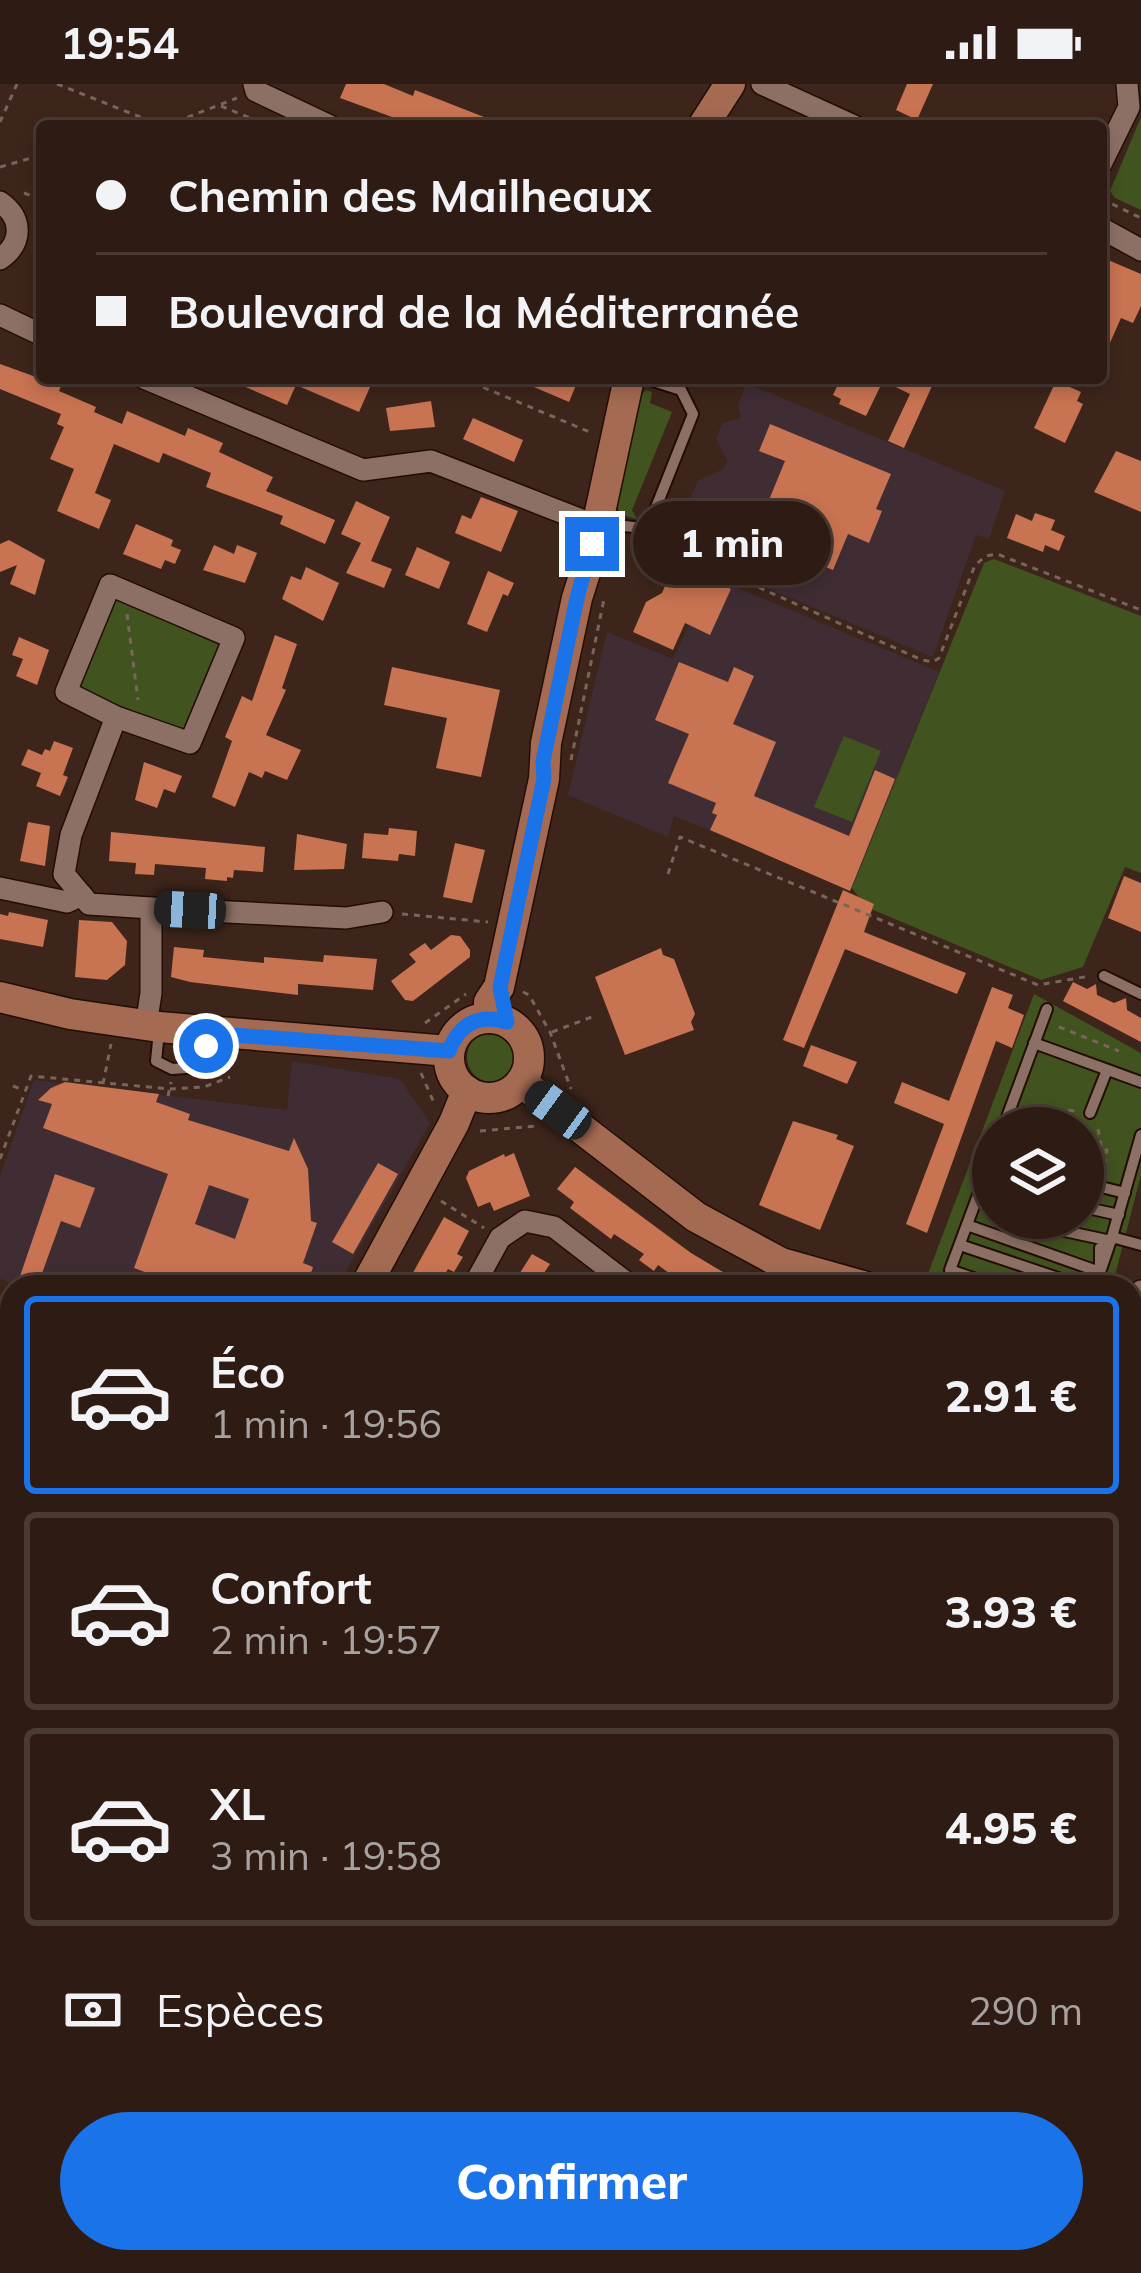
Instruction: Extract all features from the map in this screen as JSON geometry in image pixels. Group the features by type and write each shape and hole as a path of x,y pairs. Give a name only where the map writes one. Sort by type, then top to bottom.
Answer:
{"main road":[{"path":"707,120 730,84"},
{"path":"498,1020 466,1025 449,1051 454,1078 478,1095 503,1095 521,1082 528,1065 527,1046 498,1020 497,987 627,384"},
{"path":"0,997 152,1027 449,1051"},
{"path":"521,1082 696,1217 781,1263 824,1275"},
{"path":"372,1275 453,1122 478,1095"}],"street":[{"path":"254,84 256,91 317,120"},
{"path":"762,84 841,120"},
{"path":"1107,152 1129,107 1127,84"},
{"path":"0,202 13,212 19,231 11,251 0,259"},
{"path":"1107,231 1141,250"},
{"path":"0,315 36,332"},
{"path":"158,384 363,470 431,461 598,523"},
{"path":"110,586 234,638 190,743 116,717 66,692 110,586"},
{"path":"116,717 71,835 64,874 89,904 346,918 382,912"},
{"path":"0,888 67,902 82,895"},
{"path":"151,908 152,1027"},
{"path":"480,1275 500,1238 524,1221 554,1227 616,1275"}],"lane":[{"path":"598,523 641,528 651,520 693,414 681,390 662,384"},
{"path":"1104,976 1141,993"},
{"path":"1011,1107 1048,1009"},
{"path":"1034,1043 1141,1082"},
{"path":"1092,1107 1106,1070"},
{"path":"1099,1275 1141,1135"},
{"path":"1104,1188 1124,1193"},
{"path":"964,1275 950,1270 972,1212"},
{"path":"1104,1212 1119,1215"},
{"path":"967,1225 1100,1272"},
{"path":"1096,1239 1141,1245"},
{"path":"959,1245 1049,1275"}],"path":[{"path":"0,122 17,84"},
{"path":"58,84 146,120"},
{"path":"179,120 218,104 255,120"},
{"path":"0,167 36,157"},
{"path":"1107,204 1141,218"},
{"path":"476,384 614,441"},
{"path":"715,568 922,661 939,658 975,565 986,556 997,554 1141,610"},
{"path":"124,593 142,725"},
{"path":"668,874 680,837 1038,985 1080,975 1104,976"},
{"path":"382,912 513,924"},
{"path":"427,1023 497,987 529,994 550,1032 572,1090"},
{"path":"550,1032 597,1016"},
{"path":"1058,1026 1119,1051"},
{"path":"103,1084 112,1038"},
{"path":"417,1065 453,1122 538,1126"},
{"path":"0,1159 32,1076 204,1088 230,1077"},
{"path":"13,1087 24,1091"},
{"path":"419,1188 500,1238"}],"shaded area":[{"path":"748,384 1005,491 989,539 976,535 933,657 728,572 730,551 676,529 698,481 723,469 728,461 716,439 722,423 741,418 738,405"},
{"path":"712,577 939,672 852,888 674,816 668,837 568,795 607,632 673,659"},
{"path":"292,1061 400,1079 430,1123 344,1275 0,1275 0,1176 34,1080 287,1110"}],"green space":[{"path":"1141,117 1141,210 1110,191"},
{"path":"652,392 650,403 672,412 632,510 637,519 622,515 617,507 641,395"},
{"path":"994,559 1141,616 1141,873 1125,867 1083,967 1041,980 866,907 852,888 984,563"},
{"path":"115,599 219,645 183,731 80,689"},
{"path":"844,736 881,751 852,822 814,807"},
{"path":"1034,994 1141,1053 1141,1175 1115,1275 928,1275 972,1158 972,1239 1104,1239 1104,1107 991,1107"},
{"path":"492,1032 510,1039 517,1057 510,1075 492,1082 474,1075 467,1057 474,1039"}],"building":[{"path":"346,84 384,84 413,96 415,90 492,120 400,120 340,98"},
{"path":"907,84 933,84 917,120 896,110"},
{"path":"1107,260 1141,274 1141,306 1133,323 1121,318 1107,350"},
{"path":"0,364 36,377 36,384 61,386 59,391 122,424 127,411 185,436 188,428 223,443 219,452 273,477 266,491 335,520 325,544 280,524 283,516 206,487 211,473 163,453 159,463 114,444 95,493 111,500 99,529 57,511 74,469 50,459 64,427 57,424 61,414 0,389"},
{"path":"239,384 371,384 359,412 296,385 287,405"},
{"path":"527,384 576,384 569,402"},
{"path":"838,384 880,387 866,416 839,404 841,399 833,395"},
{"path":"889,384 932,386 904,448 888,441 910,394"},
{"path":"1055,384 1081,392 1077,401 1083,404 1065,443 1034,428"},
{"path":"431,401 435,427 390,431 386,408"},
{"path":"473,418 523,440 514,462 463,439"},
{"path":"770,424 891,474 876,509 882,511 869,543 848,534 833,570 732,529 742,503 764,512 785,461 759,451"},
{"path":"1116,451 1141,461 1141,512 1094,492"},
{"path":"481,497 518,511 501,552 455,533 462,515 471,519"},
{"path":"356,501 390,517 371,561 392,569 384,588 346,573 361,543 341,534"},
{"path":"1035,513 1055,520 1051,530 1065,536 1059,551 1045,545 1043,552 1007,538 1016,514 1032,521"},
{"path":"136,524 173,540 171,546 181,550 175,564 165,560 161,569 123,554"},
{"path":"9,540 45,560 35,595 10,584 17,565 0,572 0,544"},
{"path":"214,545 234,554 237,545 257,553 245,583 203,570"},
{"path":"417,547 450,562 439,589 405,575"},
{"path":"675,563 731,589 710,635 685,623 673,650 633,632 646,602 662,593"},
{"path":"306,567 339,583 323,621 282,599 291,576 301,580"},
{"path":"488,571 514,583 508,596 503,594 487,632 467,624"},
{"path":"275,635 297,644 282,688 286,690 266,735 301,750 287,780 265,771 262,778 249,772 235,807 212,797 232,741 225,737 242,696 252,701"},
{"path":"19,637 49,650 37,685 16,676 23,659 12,655"},
{"path":"679,662 728,682 734,667 754,676 733,724 776,742 754,796 849,836 875,770 895,779 850,891 710,830 716,803 668,783 689,734 655,720"},
{"path":"392,667 500,690 481,777 436,768 447,718 384,705"},
{"path":"54,741 73,748 60,796 36,786 41,773 21,765 28,749 42,755"},
{"path":"144,762 182,776 175,793 164,789 157,808 135,800"},
{"path":"28,822 50,826 45,866 20,861"},
{"path":"389,828 417,831 415,856 399,854 398,861 362,858 364,833 388,835"},
{"path":"111,832 265,847 263,872 234,870 227,881 205,879 206,868 155,864 154,875 135,874 136,863 109,861"},
{"path":"297,834 347,844 344,869 294,870"},
{"path":"455,843 485,850 472,903 443,897"},
{"path":"1124,876 1141,883 1141,932 1108,918"},
{"path":"843,890 874,904 864,932 966,973 957,994 845,949 804,1048 783,1040"},
{"path":"9,912 48,920 43,947 0,939 0,914 8,916"},
{"path":"79,920 112,922 127,941 125,965 107,980 75,977"},
{"path":"451,935 460,936 470,957 413,1001 405,1000 391,981 416,962 409,954 425,943 431,950"},
{"path":"174,947 204,950 203,957 264,963 264,957 323,962 324,955 377,959 373,990 298,984 298,995 190,982 171,977"},
{"path":"661,948 663,955 674,959 695,1014 694,1030 625,1055 595,977"},
{"path":"1073,982 1087,989 1096,984 1097,995 1114,1003 1126,998 1127,1010 1141,1018 1141,1042 1063,1001"},
{"path":"992,987 1013,995 1008,1008 1024,1015 1012,1048 996,1041 927,1233 906,1224 944,1124 894,1103 902,1082 949,1101"},
{"path":"811,1045 857,1062 847,1084 803,1066"},
{"path":"65,1082 159,1094 156,1102 190,1114 188,1120 289,1151 294,1138 308,1169 311,1221 317,1223 303,1263 313,1267 310,1275 153,1275 134,1268 168,1174 43,1128 52,1104 38,1100","holes":["209,1185 249,1199 235,1239 195,1224"]},
{"path":"793,1121 838,1135 836,1139 854,1146 820,1230 759,1205"},
{"path":"514,1153 530,1196 494,1211 490,1202 478,1207 466,1178 469,1171"},
{"path":"378,1163 398,1174 353,1254 332,1242"},
{"path":"575,1167 728,1275 672,1275 658,1265 654,1271 639,1260 644,1254 614,1234 611,1239 570,1208 574,1202 557,1189"},
{"path":"55,1174 95,1188 80,1228 61,1221 41,1275 20,1275"},
{"path":"444,1217 469,1231 454,1272 412,1275"},
{"path":"532,1254 550,1264 544,1273 547,1275 519,1275"}],"route":[{"path":"206,1046 206,1033 449,1051 455,1036 473,1021 507,1022 500,987 544,779 543,761 592,544"}]}
